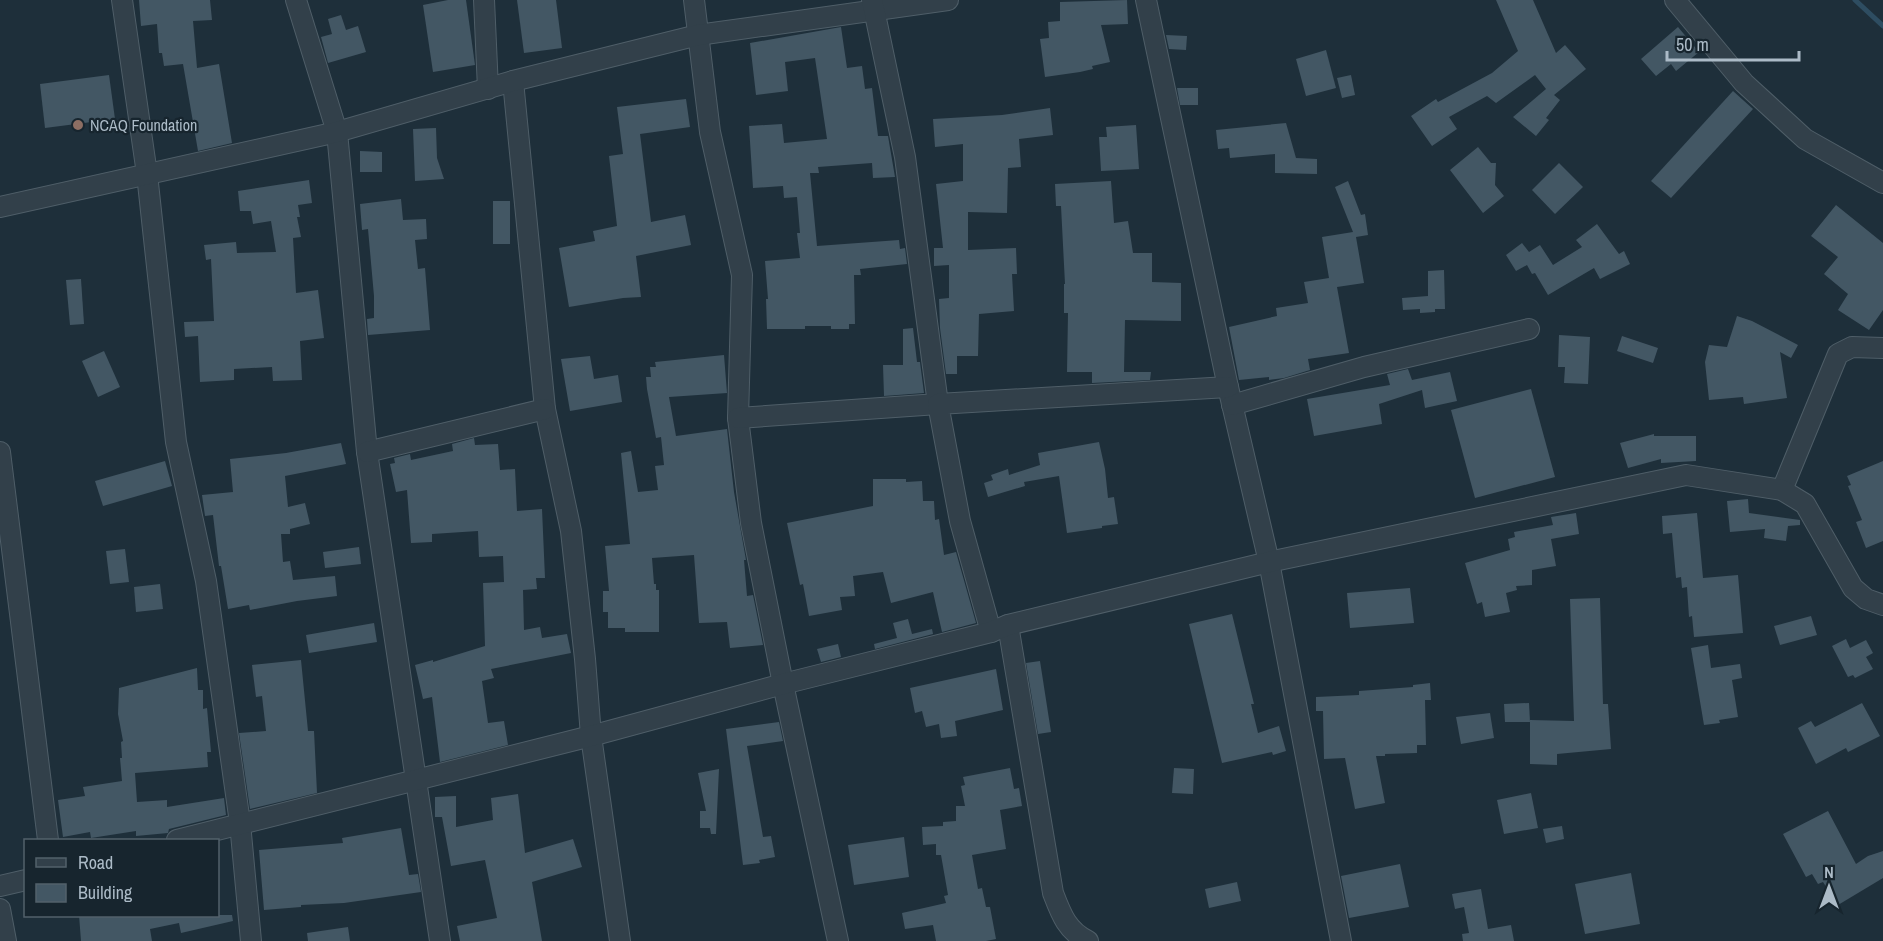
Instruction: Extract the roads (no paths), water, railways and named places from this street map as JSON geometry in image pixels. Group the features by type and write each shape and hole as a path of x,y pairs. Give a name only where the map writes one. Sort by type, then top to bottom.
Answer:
{"street":[{"path":"122,0 147,174 177,442 206,581 240,823 251,941"},
{"path":"296,0 337,132 367,452 440,941"},
{"path":"484,0 488,88"},
{"path":"694,0 710,132 742,275 738,418 751,523 838,941"},
{"path":"0,207 337,132 513,81 698,35 872,5 948,0"},
{"path":"1146,0 1230,396 1269,562 1341,941"},
{"path":"1675,0 1744,83 1805,139 1883,183"},
{"path":"872,5 905,157 938,404 960,521 1000,629 1053,893 1062,917 1076,935 1088,941"},
{"path":"513,81 545,409 571,531 591,736 620,941"},
{"path":"738,418 938,404 1230,396 1529,329"},
{"path":"1782,490 1838,354 1852,347 1883,348"},
{"path":"367,452 545,409"},
{"path":"0,452 48,839"},
{"path":"181,839 416,781 783,684 1269,562 1686,475 1782,490 1805,504 1853,588 1866,599 1883,605"},
{"path":"0,886 24,880"},
{"path":"0,909 6,941"}],"waterway":[{"path":"1855,0 1883,26"}],"place":[{"name":"NCAQ Foundation","path":"78,125"}]}
